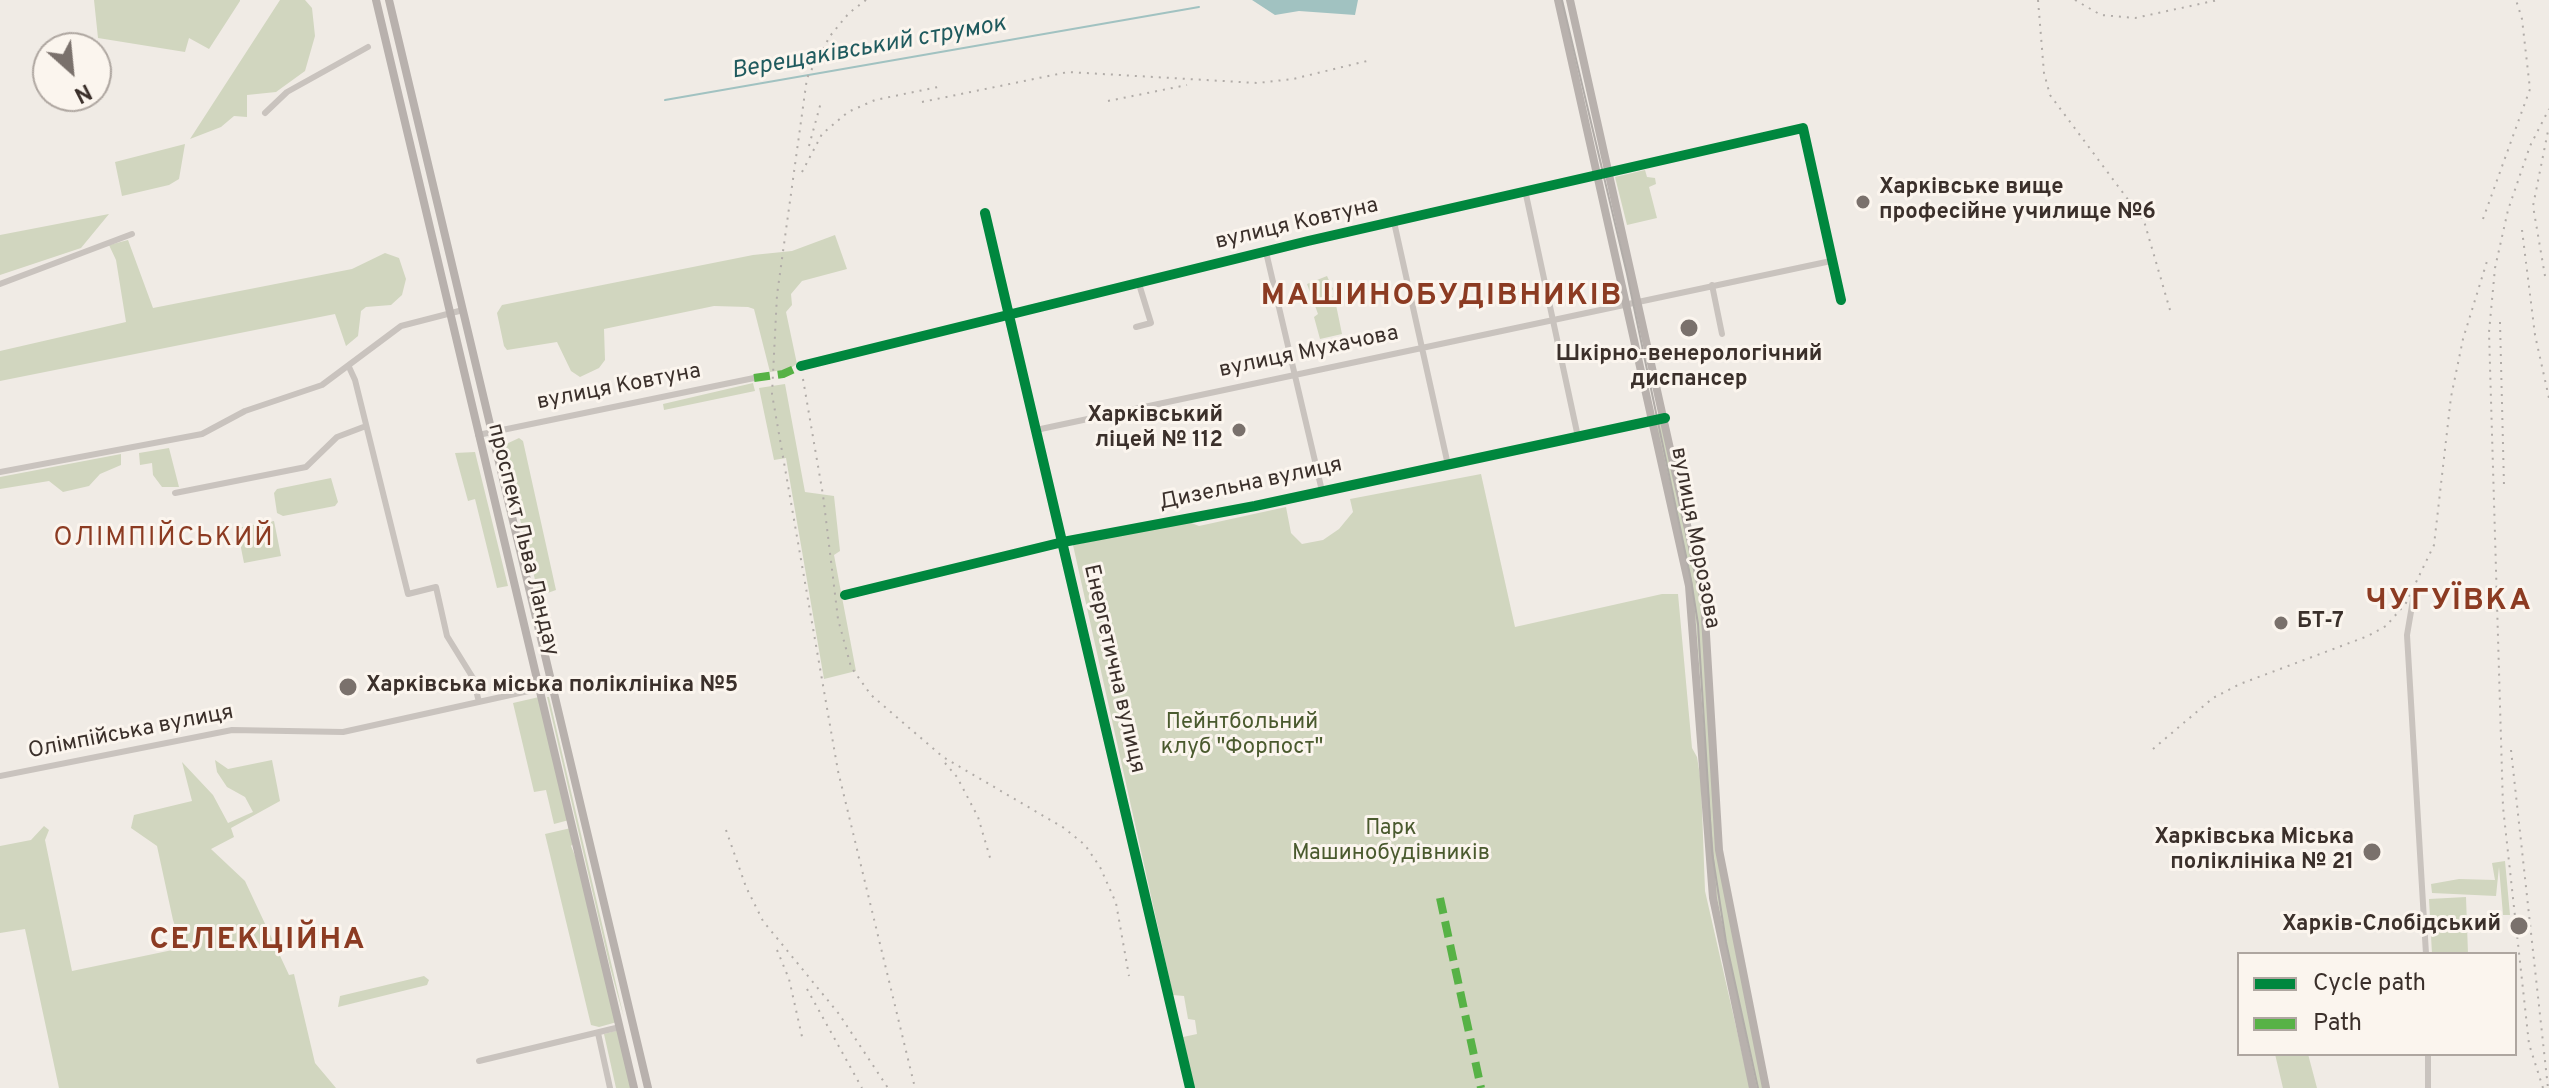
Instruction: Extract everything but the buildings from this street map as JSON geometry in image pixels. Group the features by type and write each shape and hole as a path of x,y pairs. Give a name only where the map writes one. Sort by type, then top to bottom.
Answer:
{"main road":[{"name":"проспект Льва Ландау","path":"376,0 634,1088"},
{"name":"проспект Льва Ландау","path":"389,0 648,1088"},
{"name":"вулиця Морозова","path":"1558,0 1599,173 1691,600 1713,898 1753,1088"},
{"name":"вулиця Морозова","path":"1570,0 1704,601 1719,850 1766,1088"},
{"path":"406,130 419,127"},
{"path":"535,670 547,667"},
{"path":"620,1027 632,1024"}],"street":[{"path":"265,113 287,92 368,47"},
{"name":"вулиця Ковтуна","path":"801,366 1525,190 1803,128 1831,261"},
{"path":"1525,190 1578,437"},
{"name":"Енергетична вулиця","path":"985,213 1190,1088"},
{"path":"1394,222 1448,465"},
{"path":"0,284 132,234"},
{"path":"1266,252 1322,491"},
{"path":"1831,261 1841,300"},
{"name":"вулиця Мухачова","path":"1036,430 1831,261"},
{"path":"1136,327 1151,323 1139,284"},
{"path":"1712,285 1722,334"},
{"path":"0,472 202,434 245,411 318,388 401,326 463,310"},
{"path":"349,367 408,594 436,587 447,636 473,678 479,702"},
{"name":"вулиця Ковтуна","path":"478,435 754,378"},
{"name":"Дизельна вулиця","path":"845,595 1063,542 1665,418"},
{"path":"175,493 306,467 337,437 366,426"},
{"path":"2414,594 2407,630 2426,952"},
{"name":"Олімпійська вулиця","path":"0,776 228,730 338,733 551,686"},
{"path":"479,1061 620,1027"},
{"path":"598,1033 610,1088"},
{"path":"2428,1056 2428,1088"}],"green space":[{"path":"94,0 240,0 209,49 189,38 185,52 112,40 112,32 97,32"},
{"path":"280,0 305,0 312,8 315,36 305,71 276,92 247,95 247,117 234,116 221,127 190,139"},
{"path":"185,144 179,179 169,185 122,196 115,162"},
{"path":"1645,170 1647,177 1655,178 1656,184 1649,187 1657,218 1627,225 1615,177"},
{"path":"109,214 81,248 0,275 0,235"},
{"path":"835,235 847,269 802,281 791,294 792,305 786,312 797,364 789,369 770,372 754,309 748,307 714,306 604,329 605,360 599,368 580,377 571,371 557,342 507,350 504,346 497,313 502,305 753,255 792,251"},
{"path":"128,240 153,308 352,269 385,253 399,258 406,279 402,295 391,305 366,307 361,311 358,336 346,346 335,314 0,381 0,351 126,322 116,260 109,245"},
{"path":"1327,276 1333,289 1330,293 1335,300 1342,334 1320,339 1314,317 1318,314 1307,284"},
{"path":"753,383 755,391 664,410 663,404"},
{"path":"785,384 805,492 834,496 840,551 834,555 856,671 824,679 786,458 774,460 759,388"},
{"path":"1663,421 1702,602 1718,856 1764,1088 1756,1088 1716,893 1696,623 1655,423"},
{"path":"519,438 523,441 556,590 539,596 502,446"},
{"path":"169,448 179,487 162,487 153,475 152,463 140,465 139,453"},
{"path":"475,452 508,586 497,588 475,499 468,501 455,453"},
{"path":"121,454 121,465 100,474 89,486 63,492 49,481 0,489 0,477"},
{"name":"Парк Машинобудівників","path":"1481,474 1515,627 1662,594 1678,594 1692,748 1697,757 1701,782 1705,891 1750,1088 1194,1088 1183,1037 1197,1034 1195,1020 1188,1019 1184,996 1173,995 1073,545 1189,522 1199,526 1286,507 1291,533 1302,544 1323,540 1339,529 1353,512 1350,499"},
{"path":"331,478 338,502 335,506 283,516 277,513 274,493 277,489"},
{"path":"274,521 281,556 244,563 237,528"},
{"path":"539,697 569,820 554,824 546,790 534,792 513,703"},
{"path":"549,697 624,1018 610,967"},
{"path":"215,760 228,769 272,760 280,801 231,828 234,837 211,849 245,881 289,975 294,974 315,1063 336,1088 59,1088 25,929 0,933 0,846 31,840 44,826 49,830 45,840 72,971 182,948 157,846 131,828 134,815 192,801 182,762 213,795 228,823 253,812 245,797 227,787 217,772"},
{"path":"571,828 574,842 571,846 581,870 617,1022 599,1027 591,1025 545,834"},
{"path":"2505,861 2510,915 2503,915 2499,867 2496,896 2432,893 2431,884 2459,879 2495,880 2492,863"},
{"path":"2466,897 2468,952 2432,952 2429,899"},
{"path":"424,976 429,980 427,985 338,1007 340,996"},
{"path":"619,1030 632,1088 616,1088 604,1034"},
{"path":"2275,1056 2309,1056 2317,1088 2283,1088"}],"water":[{"path":"1252,0 1358,0 1355,15 1299,11 1275,15"}],"waterway":[{"name":"Верещаківський струмок","path":"665,100 1199,7"}],"tram line":[{"path":"1562,0 1627,274 1691,580 1698,624 1712,852 1726,942 1758,1088"}],"railway":[{"path":"866,0 849,13 830,36 807,78 777,295 772,394 838,771 915,1088"},
{"path":"2038,0 2044,73 2050,95 2144,221 2170,310"},
{"path":"2075,0 2101,15 2135,18 2218,0"},
{"path":"2483,219 2530,89 2522,19 2516,0"},
{"path":"922,102 1068,72 1257,83 1293,79 1367,61"},
{"path":"1108,101 1187,85"},
{"path":"802,172 822,134 848,112 875,100 938,87"},
{"path":"809,146 821,102"},
{"path":"2543,1088 2529,1044 2503,807 2489,332 2495,268 2508,210 2530,146 2549,109"},
{"path":"2545,276 2533,206 2548,131"},
{"path":"2522,230 2535,335 2549,398"},
{"path":"2153,749 2213,698 2240,684 2368,636 2386,626 2406,603 2434,545 2451,397 2463,339 2488,258"},
{"path":"2500,322 2504,486"},
{"path":"803,379 823,495 838,619 851,667 871,695 943,757 1064,828 1085,845 1100,867 1116,903 1129,976"},
{"path":"2511,750 2548,1088"},
{"path":"945,763 957,777 978,817 991,861"},
{"path":"726,830 746,887 763,921 839,1014 888,1088"},
{"path":"777,950 789,979 803,1041"},
{"path":"807,989 862,1088"}],"marked path":[{"path":"754,378 783,374 801,366"},
{"path":"1440,898 1481,1088"}],"cycle path":[{"path":"801,366 1308,241 1803,128 1841,300"},
{"path":"985,213 1190,1088"},
{"path":"845,595 1063,542 1255,506 1665,418"}],"place":[{"name":"Харківське вище професійне училище №6","path":"1863,202"},
{"name":"Шкірно-венерологічний диспансер","path":"1689,328"},
{"name":"Харківський ліцей № 112","path":"1239,430"},
{"name":"БТ-7","path":"2281,623"},
{"name":"Харківська міська поліклініка №5","path":"348,687"},
{"name":"Харківська Міська поліклініка № 21","path":"2372,852"},
{"name":"Харків-Слобідський","path":"2519,926"}],"district":[{"name":"МАШИНОБУДІВНИКІВ","path":"1442,298"},
{"name":"ОЛІМПІЙСЬКИЙ","path":"164,540"},
{"name":"ЧУГУЇВКА","path":"2449,603"},
{"name":"СЕЛЕКЦІЙНА","path":"258,942"}],"park label":[{"name":"Пейнтбольний клуб \"Форпост\"","path":"1242,736"}]}
